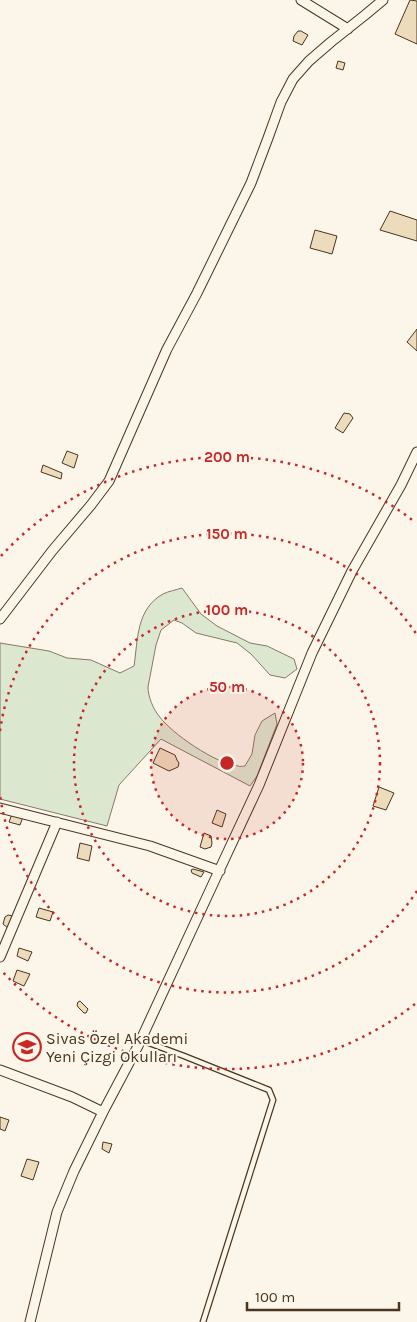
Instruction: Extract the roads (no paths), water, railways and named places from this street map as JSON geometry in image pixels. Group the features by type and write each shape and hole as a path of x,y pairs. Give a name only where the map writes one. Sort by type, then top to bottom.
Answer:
{"street":[{"path":"301,0 348,29"},
{"path":"0,619 109,481 166,349 201,284 250,183 280,102 293,79 330,42 382,0"},
{"path":"30,1322 58,1212 74,1171 141,1040 220,871 259,785 312,653 352,571 401,485 417,452"},
{"path":"0,808 150,846 220,871"},
{"path":"0,957 58,822"},
{"path":"0,1070 103,1112"}],"lane":[{"path":"141,1040 269,1090 273,1100 204,1322"}],"place":[{"name":"Sivas Özel Akademi Yeni Çizgi Okulları","path":"27,1047"}]}
